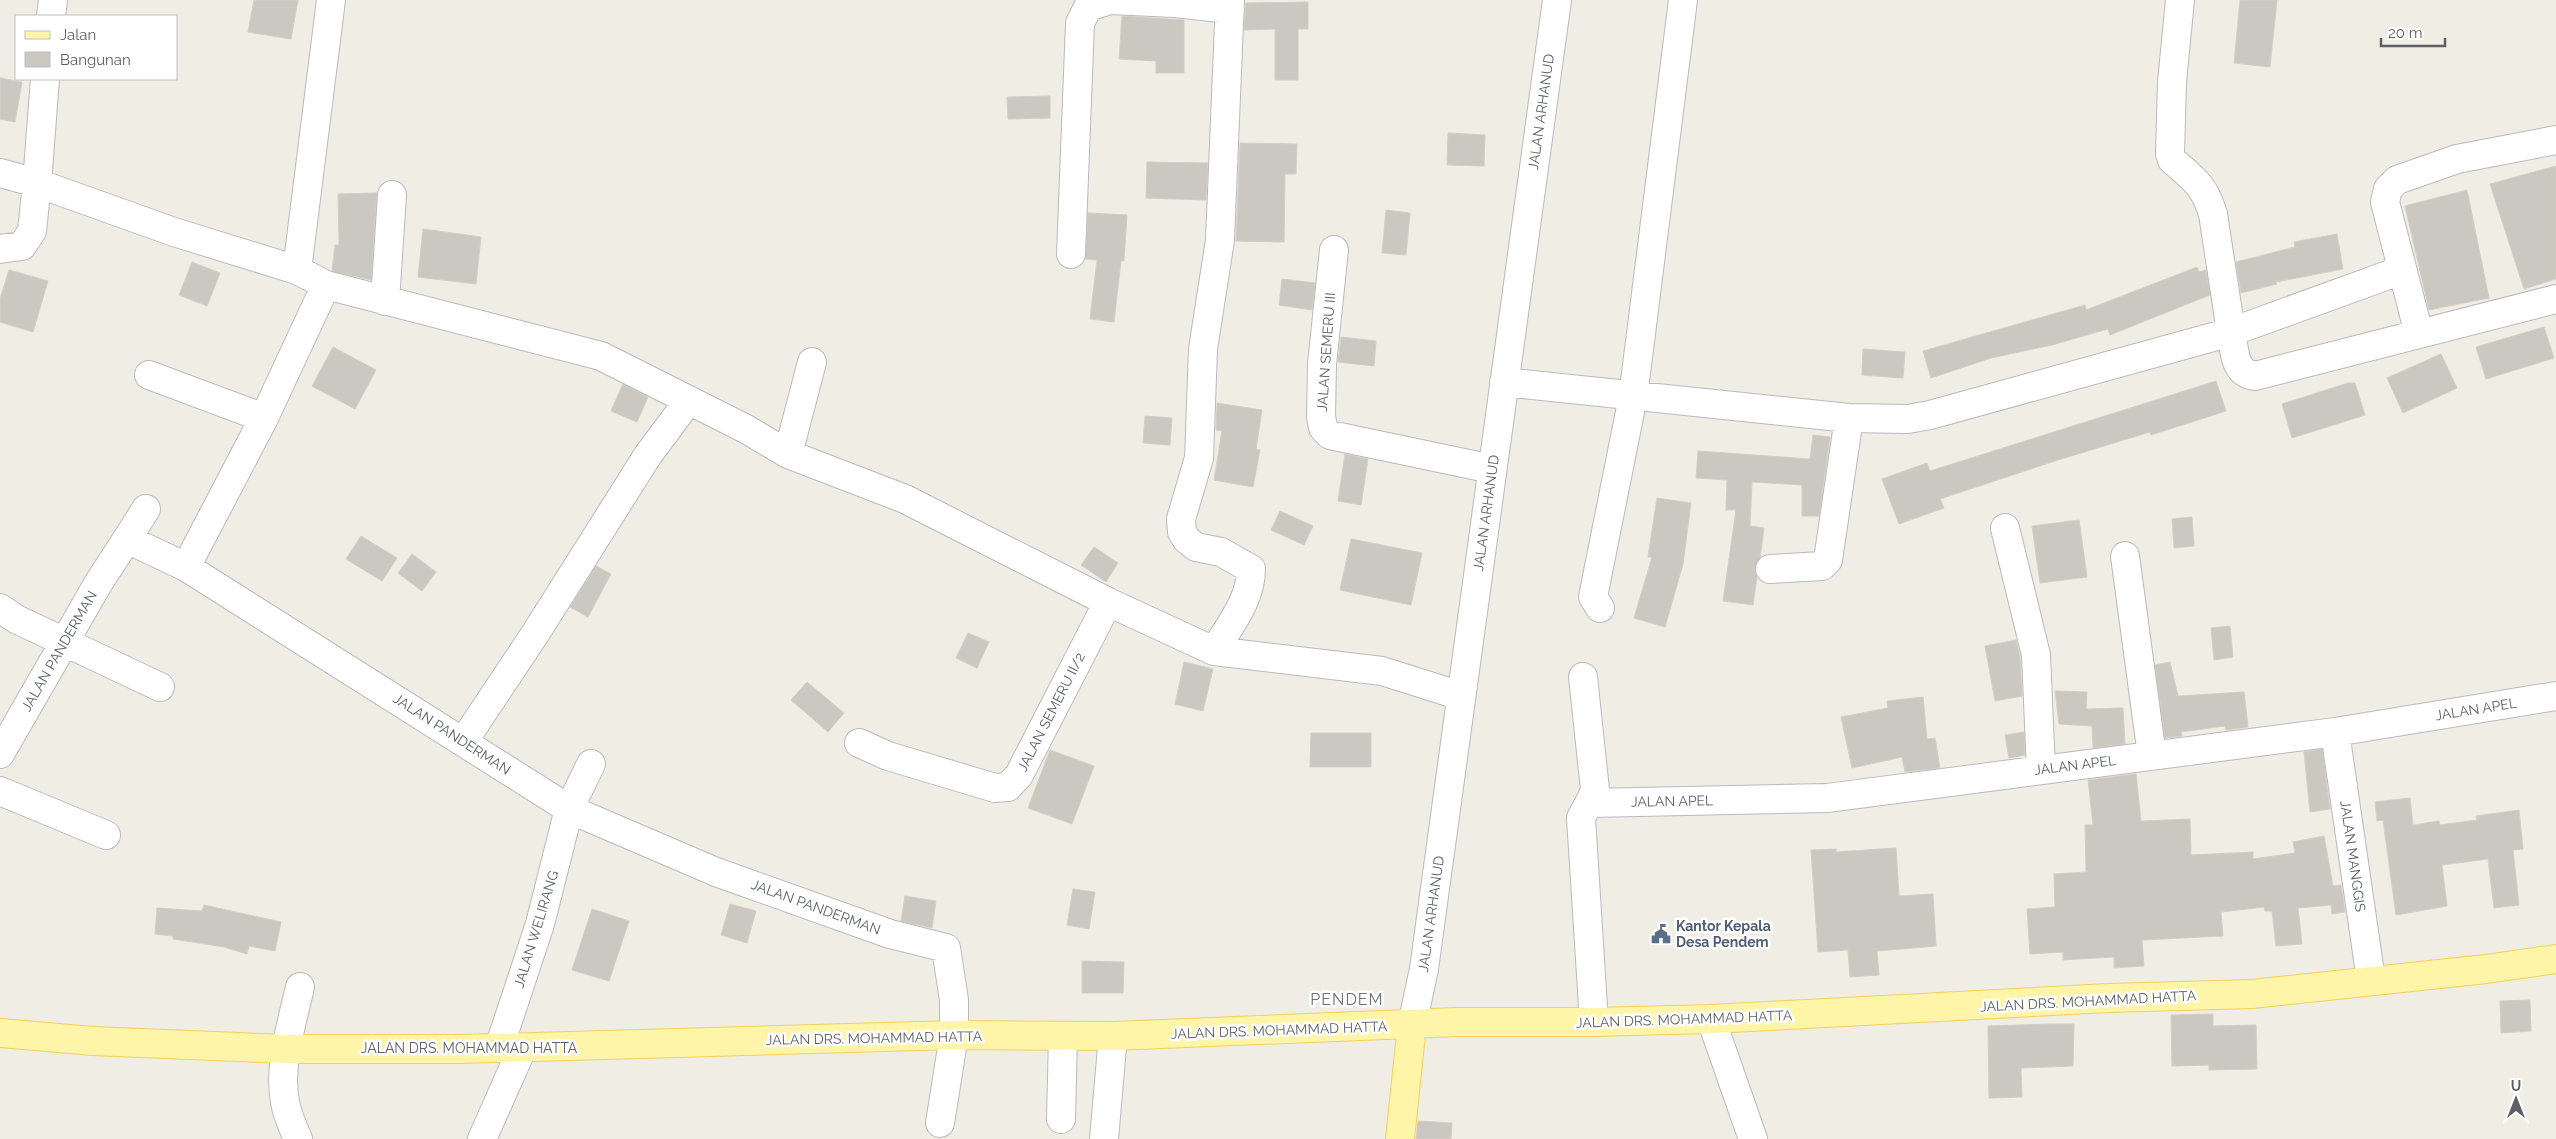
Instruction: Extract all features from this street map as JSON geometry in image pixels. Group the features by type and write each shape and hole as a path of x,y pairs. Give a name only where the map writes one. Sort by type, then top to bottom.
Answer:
{"main road":[{"name":"JALAN DRS. MOHAMMAD HATTA","path":"0,1033 94,1041 286,1049 511,1049 954,1035 1113,1036 1458,1022 1594,1022 1711,1019 2109,998 2252,994 2486,969 2556,959"},
{"path":"1400,1139 1412,1025"}],"street":[{"path":"51,15 53,0"},
{"path":"297,270 331,0"},
{"path":"1071,254 1080,24 1088,7 1110,0 1230,5 1220,240 1203,349 1199,458 1180,520 1182,532 1187,540 1196,547 1221,552 1251,569 1251,585 1241,608 1214,651"},
{"name":"JALAN ARHANUD","path":"1412,1025 1424,969 1557,0"},
{"path":"1600,608 1594,602 1593,597 1634,396 1683,0"},
{"path":"2180,0 2172,82 2170,154 2172,160 2204,188 2208,198 2213,214 2238,368 2246,375 2255,376 2556,299"},
{"path":"0,249 22,246 32,231 45,80"},
{"path":"2419,334 2385,202 2388,189 2396,180 2457,159 2556,140"},
{"path":"0,173 37,183 174,232 297,270 326,285 600,356 689,400 788,454 905,499 1108,602 1214,651 1382,671 1461,696"},
{"path":"385,301 392,195"},
{"name":"JALAN SEMERU III","path":"1334,250 1322,364 1321,416 1323,428 1330,435 1492,469"},
{"path":"1504,382 1849,418 1908,419 1930,415 2231,332 2402,270"},
{"path":"186,567 264,418 326,285"},
{"path":"788,454 812,362"},
{"path":"149,376 264,418"},
{"path":"463,742 535,634 648,455 689,400"},
{"path":"1770,569 1822,566 1828,560 1849,418"},
{"path":"127,539 146,509"},
{"path":"2005,528 2036,655 2041,770"},
{"name":"JALAN PANDERMAN","path":"0,754 64,641 127,539 186,567 401,701 569,810 716,872 890,934 946,948 954,1000 954,1035"},
{"path":"2125,556 2152,756"},
{"name":"JALAN SEMERU II/2","path":"859,743 888,756 956,777 995,788 1008,787 1019,776 1108,602"},
{"path":"0,608 16,619 160,687"},
{"path":"1583,677 1595,790 1591,803 1586,808 1582,818 1594,1022"},
{"name":"JALAN APEL","path":"1591,803 1827,798 2335,732 2556,696"},
{"name":"JALAN MANGGIS","path":"2335,732 2371,980"},
{"name":"JALAN WELIRANG","path":"482,1139 511,1049 569,810 591,764"},
{"path":"0,791 106,835"},
{"path":"298,1139 284,1100 286,1049 300,987"},
{"path":"1711,1019 1753,1139"},
{"path":"940,1123 954,1035"},
{"path":"1061,1119 1063,1036"},
{"path":"1104,1139 1113,1036"}],"building":[{"path":"254,0 298,0 291,39 248,32"},
{"path":"2240,0 2277,0 2270,67 2234,63"},
{"path":"1308,2 1308,29 1298,29 1298,80 1275,80 1275,29 1244,30 1246,3"},
{"path":"1122,16 1184,20 1184,73 1156,73 1156,61 1119,59"},
{"path":"0,78 22,82 15,122 0,119"},
{"path":"1050,96 1050,118 1008,119 1007,97"},
{"path":"1448,133 1485,135 1484,166 1447,165"},
{"path":"1240,143 1297,144 1296,174 1285,174 1284,242 1236,241"},
{"path":"1147,162 1208,163 1206,200 1146,198"},
{"path":"2556,166 2556,279 2524,289 2490,184"},
{"path":"2467,190 2489,298 2429,310 2405,206"},
{"path":"377,193 371,280 332,271 335,245 339,245 338,194"},
{"path":"1386,210 1410,213 1406,255 1382,253"},
{"path":"1088,213 1127,215 1124,261 1121,261 1114,322 1090,319 1097,260 1085,259"},
{"path":"423,229 481,237 476,284 418,277"},
{"path":"2337,234 2343,269 2276,282 2277,284 2241,293 2236,262 2295,247 2294,242"},
{"path":"192,262 220,273 207,306 179,295"},
{"path":"2197,267 2199,272 2206,270 2210,295 2110,335 2108,329 2052,345 1991,358 1931,378 1923,351 2085,305 2086,310"},
{"path":"9,270 48,281 33,332 0,322 0,299"},
{"path":"1282,279 1315,283 1312,310 1279,305"},
{"path":"2544,327 2554,358 2486,379 2476,347"},
{"path":"1341,337 1376,341 1374,366 1338,362"},
{"path":"333,347 376,370 355,409 312,386"},
{"path":"1863,349 1905,352 1903,378 1862,375"},
{"path":"2441,354 2457,388 2403,413 2387,378"},
{"path":"2216,381 2226,411 2151,435 2150,432 2058,460 1940,499 1944,508 1899,524 1882,479 1927,463 1930,471"},
{"path":"2348,383 2355,383 2365,415 2292,438 2282,404"},
{"path":"623,384 648,397 637,422 611,411"},
{"path":"1217,403 1262,410 1256,449 1260,450 1253,487 1214,480 1222,431 1216,430"},
{"path":"1145,416 1172,418 1170,445 1143,443"},
{"path":"1813,435 1830,437 1819,516 1802,516 1802,485 1752,482 1750,526 1764,528 1760,558 1754,569 1757,577 1753,605 1723,601 1736,510 1726,510 1727,480 1696,478 1698,451 1810,459"},
{"path":"1345,454 1368,459 1361,505 1338,501"},
{"path":"1657,498 1691,503 1683,564 1665,627 1634,618 1652,557 1648,557"},
{"path":"1280,511 1313,526 1304,545 1271,530"},
{"path":"2192,517 2194,546 2174,548 2172,519"},
{"path":"2079,520 2087,577 2040,583 2032,526"},
{"path":"361,536 397,558 382,581 346,559"},
{"path":"1351,539 1422,553 1411,605 1340,590"},
{"path":"1094,547 1118,563 1106,582 1081,565"},
{"path":"412,554 436,572 422,591 398,573"},
{"path":"596,566 611,574 588,617 570,607"},
{"path":"2230,626 2233,657 2214,660 2211,628"},
{"path":"968,633 989,642 977,668 956,658"},
{"path":"2016,640 2020,657 2022,696 1995,701 1985,646"},
{"path":"1184,662 1213,669 1203,711 1175,704"},
{"path":"2170,662 2178,696 2244,692 2248,727 2226,730 2225,726 2181,732 2182,736 2165,738 2155,665"},
{"path":"807,682 844,713 828,732 791,700"},
{"path":"2055,691 2087,692 2086,709 2123,708 2125,744 2093,748 2092,726 2059,724"},
{"path":"1923,697 1927,739 1935,738 1940,768 1905,772 1902,757 1852,768 1841,717 1888,708 1887,701"},
{"path":"2024,732 2025,755 2009,758 2005,735"},
{"path":"1311,733 1371,733 1371,767 1310,767"},
{"path":"2322,749 2330,809 2310,812 2304,752"},
{"path":"1050,750 1094,766 1072,824 1028,808"},
{"path":"2136,774 2141,821 2190,819 2191,855 2253,852 2253,859 2295,853 2293,842 2324,836 2333,886 2341,885 2345,912 2332,914 2331,905 2298,908 2302,944 2276,946 2272,911 2265,911 2264,907 2221,912 2223,936 2142,940 2144,966 2114,968 2114,957 2063,960 2063,952 2030,954 2027,909 2055,907 2054,874 2086,872 2085,825 2093,825 2088,780"},
{"path":"2410,798 2413,825 2439,821 2440,825 2477,820 2476,816 2519,810 2523,849 2513,850 2519,905 2494,908 2488,859 2442,865 2447,906 2396,915 2383,820 2377,821 2375,802"},
{"path":"1896,848 1899,896 1933,894 1936,946 1877,951 1879,975 1850,977 1848,950 1818,952 1811,850 1836,849 1836,852"},
{"path":"1073,889 1095,892 1089,929 1067,925"},
{"path":"905,896 936,901 932,928 901,921"},
{"path":"730,904 756,911 747,943 721,935"},
{"path":"204,905 281,922 275,951 249,946 247,954 224,947 173,939 173,936 155,934 157,908 202,911"},
{"path":"592,909 629,921 609,981 572,970"},
{"path":"1082,961 1124,962 1123,993 1082,993"},
{"path":"2530,1000 2531,1031 2501,1033 2500,1001"},
{"path":"2213,1014 2213,1026 2256,1025 2257,1069 2209,1070 2209,1065 2172,1066 2171,1015"},
{"path":"2074,1024 2073,1066 2021,1068 2022,1097 1989,1098 1988,1026"},
{"path":"1418,1121 1452,1123 1451,1139 1416,1139"}],"place":[{"name":"Kantor Kepala Desa Pendem","path":"1661,934"}],"district":[{"name":"PENDEM","path":"1347,999"}]}
